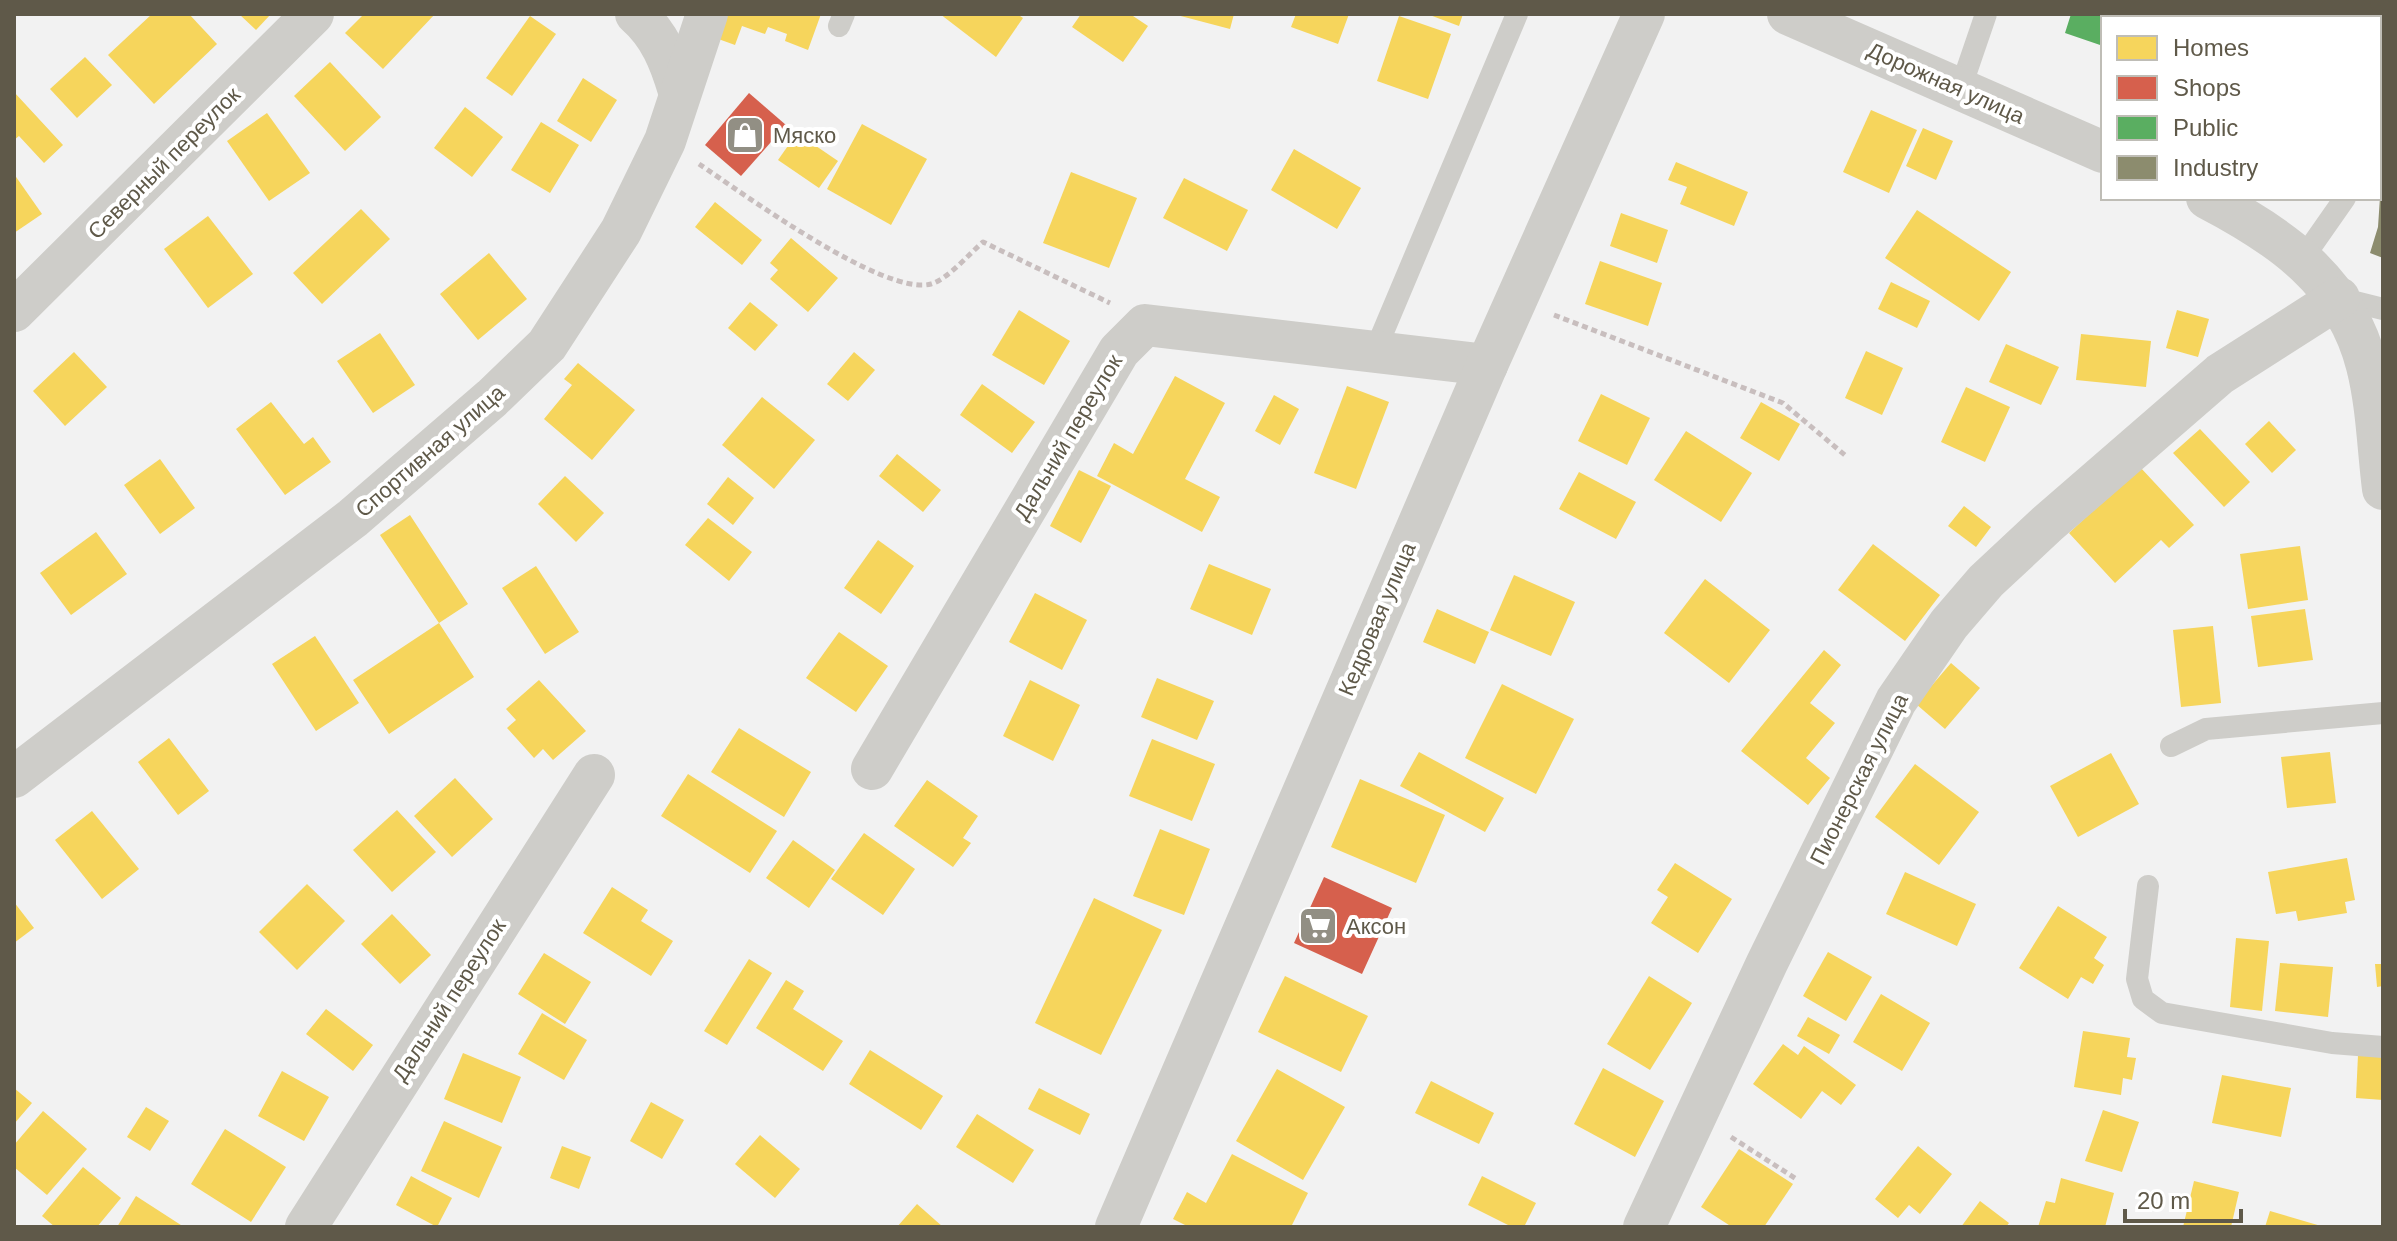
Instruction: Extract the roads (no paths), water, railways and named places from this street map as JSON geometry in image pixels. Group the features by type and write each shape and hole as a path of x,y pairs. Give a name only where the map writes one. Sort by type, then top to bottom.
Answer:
{"street":[{"name":"Северный переулок","path":"14,311 313,14"},
{"path":"636,14 650,26 668,56 679,91"},
{"name":"Спортивная улица","path":"14,777 353,518 547,345 621,231 665,141 679,91 707,14"},
{"name":"Кедровая улица","path":"1116,1227 1487,365 1644,14"},
{"name":"Дорожная улица","path":"1788,14 2101,151"},
{"path":"2211,200 2261,226 2303,258 2339,298 2367,366 2383,489"},
{"name":"Пионерская улица","path":"1644,1227 1896,701 1949,624 1986,581 2047,524 2220,374 2339,298"},
{"name":"Дальний переулок","path":"872,769 1119,351 1145,325 1375,351"},
{"path":"1375,351 1487,365"},
{"name":"Дальний переулок","path":"306,1227 594,775"}],"lane":[{"path":"1375,351 1517,14"},
{"path":"1960,90 1986,14"},
{"path":"2303,258 2344,200"},
{"path":"2339,298 2383,309"},
{"path":"2171,746 2206,729 2383,713"},
{"path":"2148,886 2137,979 2143,999 2162,1013 2332,1043 2383,1047"}],"place":[{"name":"Мяско","path":"745,135"},
{"name":"Аксон","path":"1318,926"}]}
